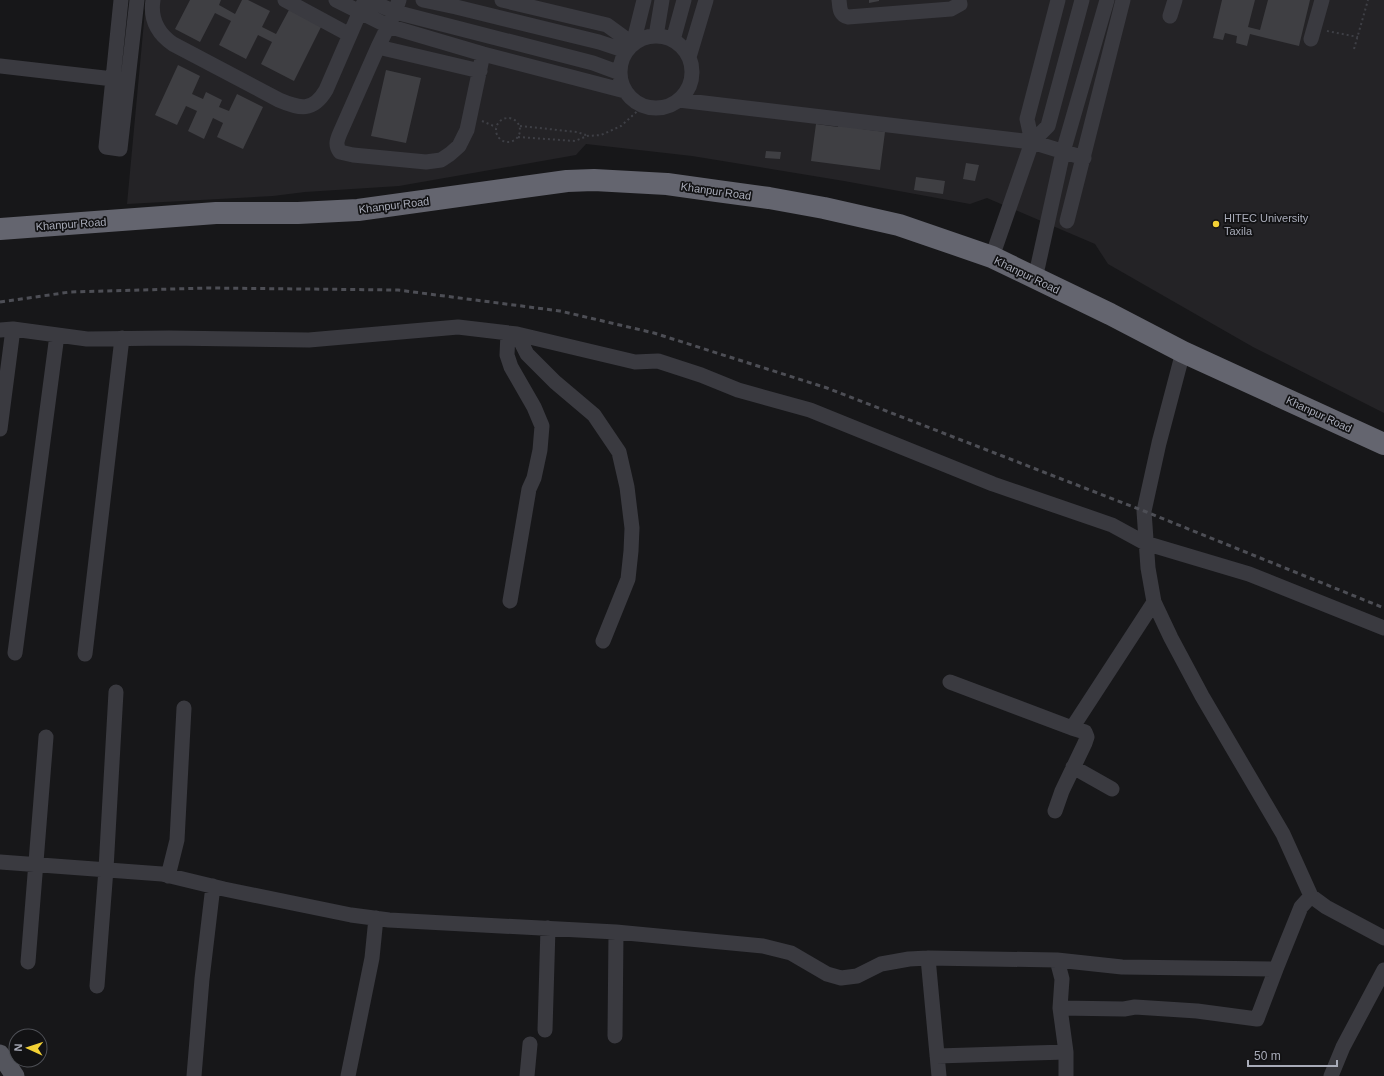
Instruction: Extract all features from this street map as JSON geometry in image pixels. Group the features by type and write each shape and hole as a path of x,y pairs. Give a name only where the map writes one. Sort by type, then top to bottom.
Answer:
{"highway":[{"name":"Khanpur Road","path":"0,229 216,213 298,213 358,210 567,180 667,184 769,198 824,208 899,225 992,257 1110,314 1183,352 1384,444"}],"main road":[{"path":"0,1054 15,1076"}],"street":[{"path":"120,79 121,0"},
{"path":"120,79 137,0"},
{"path":"153,0 153,19 157,29 165,39 278,100 297,106 315,104 326,90 364,4"},
{"path":"285,0 350,35"},
{"path":"336,0 364,4 397,6 593,63 620,73"},
{"path":"423,0 457,3 599,42 630,48"},
{"path":"502,0 558,6 607,25 630,48"},
{"path":"630,48 644,0"},
{"path":"656,36 662,0"},
{"path":"673,40 684,0"},
{"path":"689,57 706,0"},
{"path":"839,0 841,13 848,17 951,10 960,4 960,0"},
{"path":"1032,142 1027,119 1058,0"},
{"path":"992,257 1032,142 1048,126 1082,0"},
{"path":"1035,279 1063,152 1107,0"},
{"path":"1067,221 1123,0"},
{"path":"1170,16 1175,0"},
{"path":"1312,34 1322,0"},
{"path":"364,4 388,26 483,54 625,91"},
{"path":"397,6 337,140 337,147 340,152 346,154 426,162 441,160 450,154 459,146 467,130 483,54"},
{"path":"656,36 673,40 684,49 692,66 690,85 685,93 679,100 662,108 643,106 635,102 625,91 620,78 622,60 630,48 641,39 656,36"},
{"path":"378,47 480,71"},
{"path":"0,66 120,79"},
{"path":"679,100 1032,142 1084,158"},
{"path":"0,429 6,329 87,339 169,338 309,340 458,327 513,334 635,362 658,361 701,375 738,390 810,410 994,484 1112,525 1145,543 1249,574 1384,628"},
{"path":"510,601 529,489 534,478 540,450 542,426 534,407 510,367 507,355 513,334"},
{"path":"513,334 527,354 555,382 594,415 619,452 628,487 632,528 631,551 628,578 603,641"},
{"path":"15,653 56,335"},
{"path":"85,654 122,338"},
{"path":"1183,352 1159,443 1144,511 1145,543 1154,602 1171,638 1202,696 1283,834 1312,896 1326,907 1384,938"},
{"path":"1072,728 1154,602"},
{"path":"950,682 1085,732 1085,742 1062,791 1055,811"},
{"path":"97,986 106,869 116,692"},
{"path":"168,876 177,840 184,708"},
{"path":"28,962 46,737"},
{"path":"1073,767 1112,789"},
{"path":"0,862 147,872 351,915 389,920 616,932 763,946 791,953 827,974 841,978 857,976 882,964 909,959 928,958 1057,960 1122,967 1276,969"},
{"path":"194,1076 202,979 213,886"},
{"path":"1060,1008 1124,1009 1135,1007 1197,1011 1257,1018 1301,907 1312,896"},
{"path":"348,1076 372,958 376,918"},
{"path":"545,1030 548,928"},
{"path":"615,1036 616,932"},
{"path":"928,958 939,1076"},
{"path":"1057,960 1062,979 1060,1008 1066,1052 1066,1076"},
{"path":"1331,1076 1342,1047 1384,970"},
{"path":"527,1076 530,1044"},
{"path":"937,1056 1066,1052"}],"path":[{"path":"1354,49 1368,0"},
{"path":"1312,34 1358,37"},
{"path":"518,137 520,126 515,120 506,118 501,120 496,128 498,137 501,140 510,142 518,137 575,141 587,136 601,135 621,126 643,106"},
{"path":"520,126 576,132 587,136"}],"shaded area":[{"name":"HITEC University Taxila","path":"146,0 1384,0 1384,413 1253,347 1108,264 1095,244 987,198 970,204 844,181 692,156 586,144 576,155 399,186 305,192 273,196 127,204"}],"building":[{"path":"190,0 221,0 219,5 235,14 242,0 248,0 270,11 262,27 276,34 290,8 322,25 294,81 261,64 272,42 258,35 246,59 219,45 231,21 215,13 200,42 175,29"},
{"path":"869,0 879,0 879,1 869,3"},
{"path":"1222,0 1255,0 1248,27 1260,30 1268,0 1310,0 1299,46 1250,34 1247,46 1236,43 1237,36 1225,33 1223,40 1213,38"},
{"path":"178,65 200,76 192,94 203,99 206,92 222,100 219,107 229,111 237,94 263,107 243,149 217,137 223,123 213,118 204,139 188,131 197,111 186,106 177,125 155,115"},
{"path":"386,70 421,78 406,143 371,136"},
{"path":"839,120 862,129 885,132 880,170 811,161 816,124 838,127"},
{"path":"766,151 781,152 780,159 765,158"},
{"path":"966,163 979,165 975,181 963,179"},
{"path":"916,177 945,181 943,194 914,190"}],"railway":[{"path":"0,302 70,292 209,288 398,290 560,311 654,333 827,388 1144,511 1384,608"}],"place":[{"name":"HITEC University Taxila","path":"1216,224"}]}
